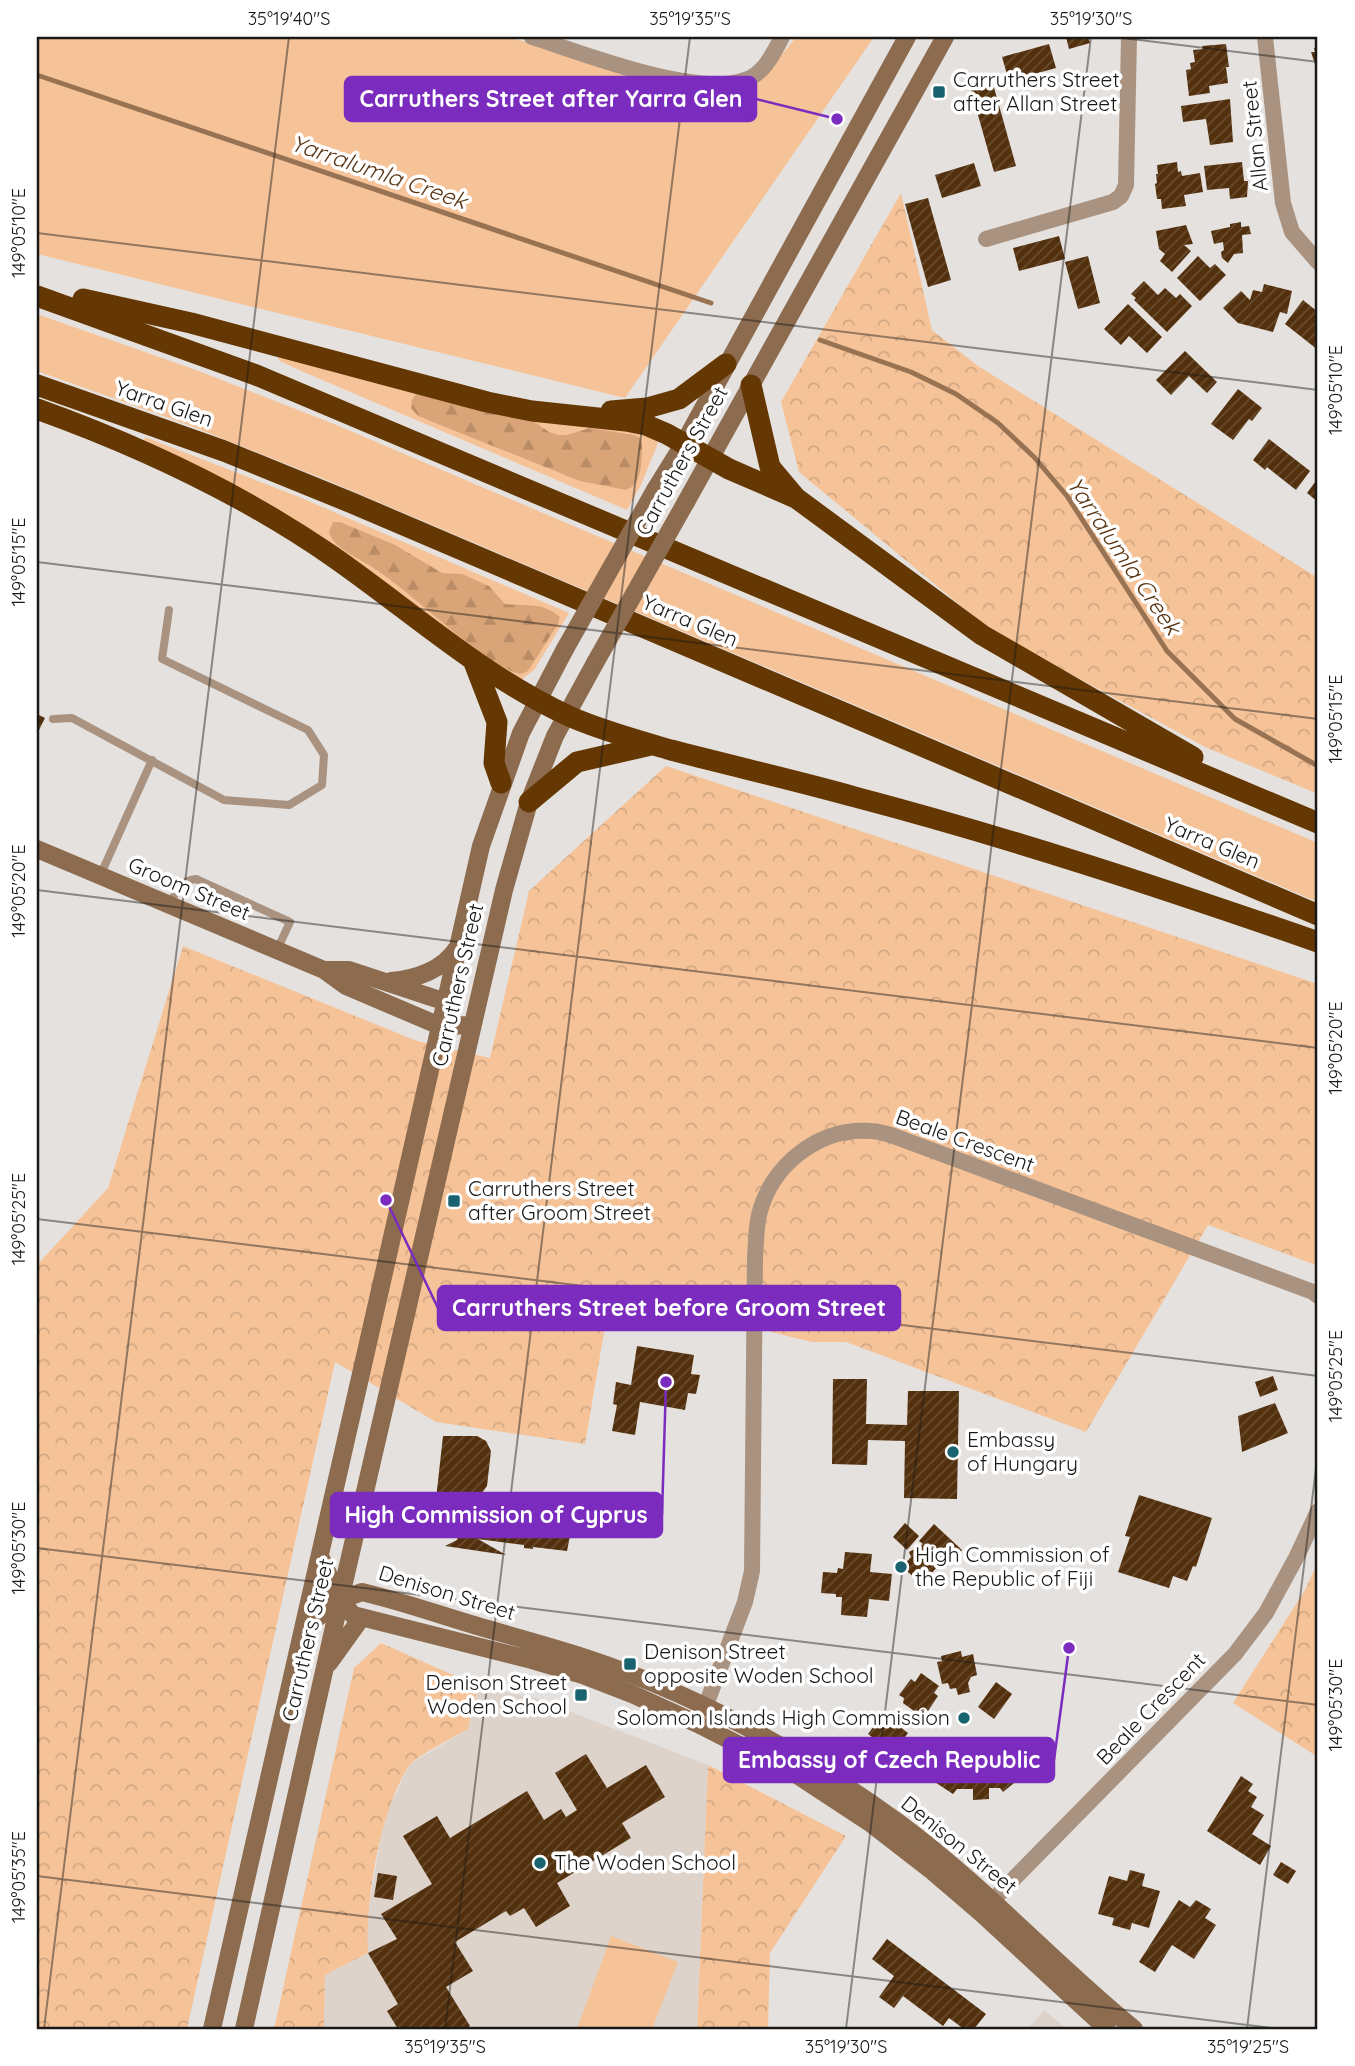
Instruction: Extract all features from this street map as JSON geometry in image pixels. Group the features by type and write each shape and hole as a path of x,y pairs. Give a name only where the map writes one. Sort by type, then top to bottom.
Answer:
{"highway":[{"path":"37,288 191,323 487,402 531,411 646,425 684,443 729,470 796,498"},
{"path":"37,296 257,375 1318,823"},
{"path":"574,415 647,408 679,400 726,364"},
{"name":"Yarra Glen","path":"37,385 224,451 352,503 1318,915"},
{"path":"751,385 770,467 796,498 982,635 1278,806"},
{"path":"37,410 131,447 261,512 329,554 473,660 538,702 567,715 653,745 852,796 1018,843 1318,942"},
{"path":"473,660 497,722 494,763 502,783"},
{"path":"529,802 577,762 653,745"}],"main road":[{"name":"Carruthers Street","path":"212,2029 481,846 502,783 521,733 565,649 684,443 907,37"},
{"name":"Carruthers Street","path":"244,2029 472,1025 504,890 529,802 555,736 946,37"},
{"name":"Groom Street","path":"37,849 324,970 346,986 440,1026 472,1025"},
{"path":"384,982 404,980 435,968 449,961 458,946"},
{"name":"Groom Street","path":"324,970 349,970 446,1002 472,1025"},
{"path":"356,1531 360,1580 367,1593"},
{"name":"Denison Street","path":"320,1556 340,1600 353,1615 583,1675 702,1716 805,1760 900,1824 987,1906 1107,2029"},
{"name":"Denison Street","path":"303,1629 340,1600 362,1592 367,1593 589,1659 639,1678 702,1716"},
{"path":"325,1669 362,1617"},
{"name":"Denison Street","path":"987,1906 1134,2029"}],"street":[{"path":"532,37 636,71 719,85 746,80 769,63 782,37"},
{"path":"986,239 1113,202 1121,196 1126,186 1129,37"},
{"name":"Allan Street","path":"1265,37 1283,203 1292,232 1318,262"},
{"name":"Beale Crescent","path":"702,1716 745,1602 752,1571 755,1258 758,1216 768,1191 785,1164 814,1143 841,1133 872,1130 1318,1296"},
{"name":"Beale Crescent","path":"987,1906 1234,1654 1266,1613 1318,1511"}],"lane":[{"path":"53,719 72,718 224,800 289,805 322,785 324,755 307,730 162,659 169,610"},
{"path":"100,876 152,760"},
{"path":"169,906 185,880 196,879 290,922 277,950"}],"shaded area":[{"name":"The Woden School","path":"478,1686 532,1697 708,1765 697,2029 324,2029 325,1975 368,1953 366,1924 384,1818 410,1764 468,1729"},
{"path":"1044,2010 1067,2029 1028,2029"}],"green space":[{"path":"37,37 515,39 720,96 763,77 794,37 874,37 625,398 37,254"},
{"path":"901,193 932,330 978,366 1318,578 1318,794 1205,747 990,630 799,472 781,402"},
{"path":"37,314 196,370 334,424 1318,843 1318,902 329,481 186,424 37,371"},
{"path":"280,354 628,431 657,440 658,443 641,485 627,510 301,371 278,360"},
{"path":"416,394 532,420 558,435 590,428 634,435 640,438 642,443 639,477 632,487 626,490 580,481 418,416 411,408"},
{"path":"145,437 299,497 569,613 534,670 521,680 143,442"},
{"path":"333,522 340,522 395,545 442,573 462,574 489,586 505,604 534,606 554,612 560,617 558,624 528,671 521,674 513,672 476,649 387,577 340,547 329,531"},
{"path":"666,766 1318,984 1318,1266 1208,1225 1086,1432 846,1342 812,1342 610,1297 585,1444 436,1422 335,1362 187,2029 37,2029 37,1265 108,1188 183,946 417,1041 490,1058 529,891"},
{"path":"1318,1562 1318,1757 1233,1703 1305,1590"},
{"path":"381,1643 478,1686 468,1729 413,1762 399,1784 376,1856 369,1908 368,1953 325,1975 324,2029 274,2029 354,1668"},
{"path":"708,1765 846,1836 770,1953 768,2029 697,2029"},
{"path":"611,1936 678,1962 652,2029 577,2029"}],"building":[{"path":"1066,37 1088,37 1090,43 1069,49"},
{"path":"1049,44 1056,68 1009,81 1002,57"},
{"path":"1226,44 1228,83 1209,86 1210,93 1189,96 1186,70 1191,69 1190,63 1195,62 1193,50 1203,49 1202,46"},
{"path":"1318,47 1317,70 1311,52 1315,52 1314,48"},
{"path":"993,84 1016,166 994,172 971,90"},
{"path":"1230,99 1233,142 1210,145 1206,119 1183,122 1181,106"},
{"path":"1177,162 1178,172 1181,171 1182,176 1200,173 1203,192 1184,195 1186,206 1162,209 1161,199 1157,199 1155,184 1157,165"},
{"path":"1242,162 1244,181 1248,181 1247,197 1230,199 1229,188 1207,190 1204,166"},
{"path":"974,163 981,186 942,198 935,175"},
{"path":"928,198 951,280 928,287 905,204"},
{"path":"1241,222 1241,227 1249,226 1251,234 1242,235 1243,253 1234,254 1228,263 1222,258 1223,242 1214,244 1211,231"},
{"path":"1186,225 1193,244 1184,245 1191,251 1172,272 1160,261 1165,254 1159,249 1156,231"},
{"path":"1059,236 1065,259 1019,271 1013,248"},
{"path":"1088,256 1100,303 1078,309 1065,262"},
{"path":"1198,256 1210,268 1215,264 1226,275 1200,301 1177,278"},
{"path":"1144,281 1158,295 1165,288 1176,298 1180,294 1192,306 1167,332 1131,294"},
{"path":"1264,284 1292,291 1287,314 1280,312 1273,332 1238,323 1223,308 1241,291 1250,300 1253,290 1262,292"},
{"path":"1303,300 1318,312 1318,350 1285,324"},
{"path":"1128,304 1162,337 1147,353 1129,336 1121,345 1104,329"},
{"path":"1185,351 1217,382 1207,393 1189,376 1171,395 1156,380"},
{"path":"1238,389 1262,408 1252,421 1249,419 1233,440 1211,424"},
{"path":"1269,439 1310,471 1296,490 1267,467 1265,470 1253,460"},
{"path":"1318,478 1318,502 1307,493"},
{"path":"37,714 45,718 37,734"},
{"path":"637,1346 694,1355 691,1374 700,1375 696,1394 688,1393 685,1410 640,1402 635,1435 612,1431 617,1405 613,1404 616,1382 631,1385"},
{"path":"1273,1376 1278,1390 1260,1397 1255,1382"},
{"path":"833,1379 867,1379 866,1424 907,1425 908,1391 959,1391 957,1499 904,1498 905,1441 868,1440 867,1465 832,1464"},
{"path":"1275,1403 1288,1433 1242,1452 1238,1416"},
{"path":"443,1436 477,1436 486,1441 491,1451 487,1486 474,1498 515,1509 549,1509 564,1502 562,1519 567,1520 567,1535 570,1536 567,1551 524,1548 524,1545 478,1539 506,1555 445,1546 458,1537 428,1532 432,1498 436,1499"},
{"path":"1139,1495 1212,1518 1196,1567 1193,1566 1187,1581 1173,1576 1169,1588 1118,1572 1130,1537 1125,1536"},
{"path":"905,1523 919,1536 907,1550 893,1537"},
{"path":"934,1524 962,1550 947,1567 934,1556 931,1559 938,1566 922,1584 902,1567 911,1557 909,1552 923,1544 919,1541"},
{"path":"845,1552 872,1554 870,1572 892,1574 889,1601 869,1599 867,1617 841,1615 842,1597 821,1593 823,1572 837,1573 838,1568 843,1569"},
{"path":"961,1651 962,1657 973,1654 977,1675 971,1677 968,1683 970,1692 958,1695 956,1688 950,1689 948,1683 942,1684 937,1662 942,1661 941,1656"},
{"path":"921,1673 939,1686 934,1693 938,1696 921,1716 903,1703 904,1698 899,1695 911,1679 915,1682"},
{"path":"996,1682 1012,1694 994,1719 978,1707"},
{"path":"883,1714 908,1733 893,1753 868,1734"},
{"path":"925,1742 966,1770 967,1747 986,1746 989,1769 1018,1745 1035,1766 1003,1792 1000,1788 989,1788 989,1799 973,1800 973,1789 957,1789 953,1794 909,1765"},
{"path":"586,1754 607,1788 646,1765 665,1797 622,1823 631,1838 557,1883 570,1906 536,1927 524,1908 510,1916 506,1911 455,1942 473,1971 446,1987 470,2026 465,2029 398,2029 387,2011 398,2004 368,1953 397,1939 381,1914 432,1884 403,1836 437,1816 450,1838 527,1791 544,1820 561,1809 566,1817 577,1810 555,1773"},
{"path":"1241,1776 1253,1784 1248,1791 1257,1797 1251,1807 1264,1815 1252,1834 1271,1846 1260,1865 1207,1831"},
{"path":"1281,1862 1296,1871 1288,1884 1273,1875"},
{"path":"1130,1870 1145,1874 1142,1886 1160,1891 1149,1928 1132,1923 1130,1930 1112,1925 1114,1918 1098,1914 1109,1876 1127,1881"},
{"path":"378,1873 397,1876 393,1900 374,1897"},
{"path":"1179,1900 1190,1907 1196,1900 1211,1909 1205,1918 1216,1925 1194,1959 1172,1945 1155,1972 1139,1962"},
{"path":"887,1939 986,2014 974,2029 964,2029 949,2018 943,2026 903,1996 894,2008 879,1997 894,1976 872,1959"}],"waterway":[{"name":"Yarralumla Creek","path":"37,75 711,303"},
{"name":"Yarralumla Creek","path":"820,340 911,372 956,394 998,423 1034,457 1067,496 1167,651 1235,719 1318,766"}],"place":[{"name":"Carruthers Street after Allan Street","path":"939,92"},
{"name":"Carruthers Street after Yarra Glen","path":"837,119"},
{"name":"Carruthers Street before Groom Street","path":"386,1200"},
{"name":"Carruthers Street after Groom Street","path":"454,1201"},
{"name":"High Commission of Cyprus","path":"666,1382"},
{"name":"Embassy of Hungary","path":"953,1452"},
{"name":"High Commission of the Republic of Fiji","path":"901,1567"},
{"name":"Embassy of Czech Republic","path":"1069,1648"},
{"name":"Denison Street opposite Woden School","path":"630,1664"},
{"name":"Denison Street Woden School","path":"581,1695"},
{"name":"Solomon Islands High Commission","path":"964,1718"},
{"name":"The Woden School","path":"540,1863"}]}
